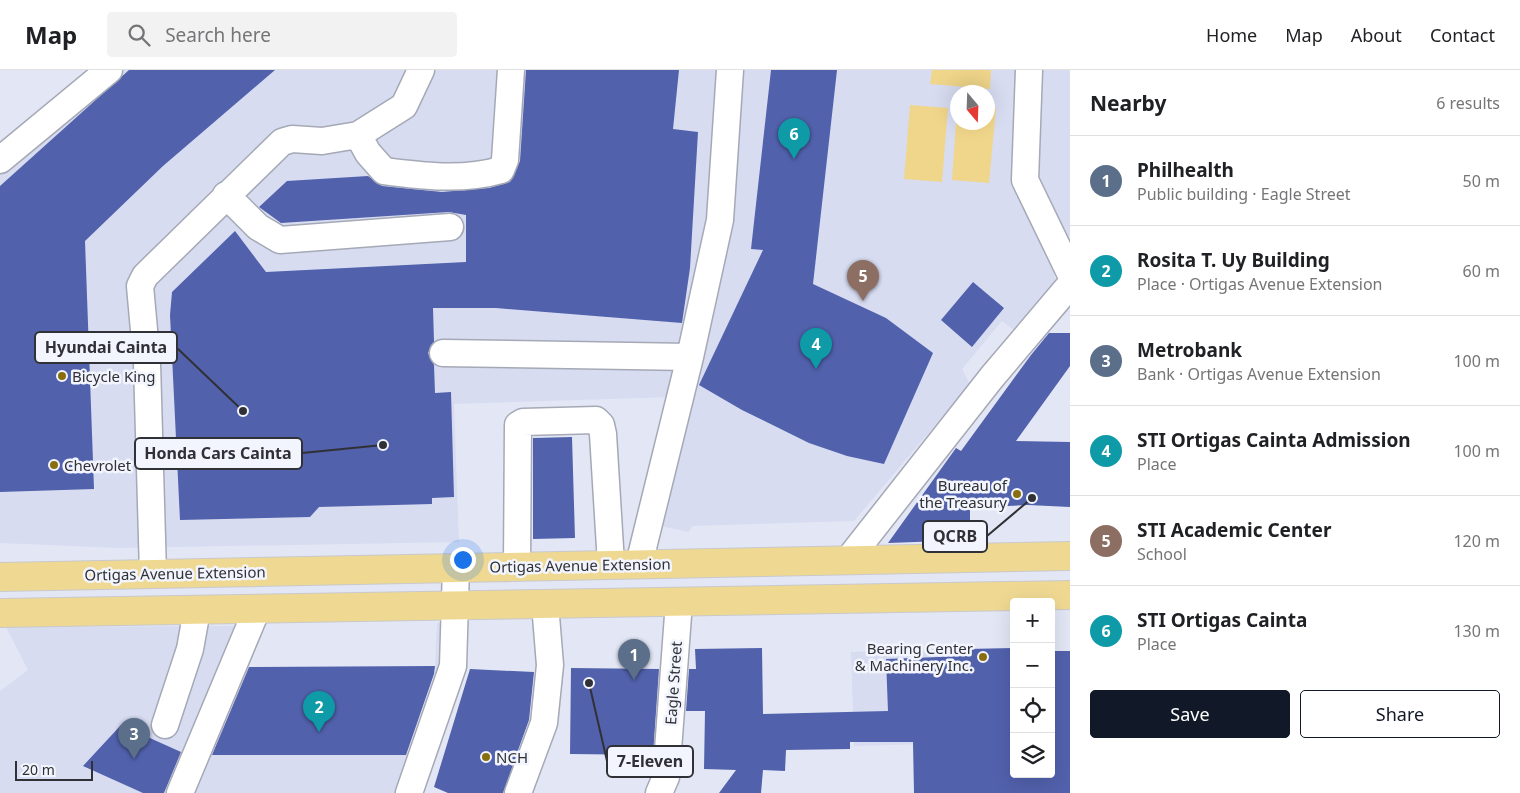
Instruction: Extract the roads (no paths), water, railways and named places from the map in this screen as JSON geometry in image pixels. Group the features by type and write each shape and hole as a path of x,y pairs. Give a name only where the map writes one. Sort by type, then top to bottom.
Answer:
{"main road":[{"name":"Ortigas Avenue Extension","path":"0,576 1070,556"},
{"path":"0,613 1070,595"}],"street":[{"path":"0,160 109,70"},
{"path":"153,574 157,363 140,286 152,267 282,142 292,139 322,141 358,135 404,106 421,70"},
{"path":"358,135 368,153 384,171 428,177 486,174 501,170 505,160 511,70"},
{"path":"639,564 690,357 720,220 730,70"},
{"path":"1029,70 1025,180 1070,273"},
{"path":"226,196 258,227 280,240 450,227"},
{"path":"848,560 992,377 1070,285"},
{"path":"443,353 690,357"},
{"path":"517,566 518,425 523,422 596,420 601,425 603,434 611,564"},
{"path":"410,793 453,666 456,568"},
{"name":"Eagle Street","path":"659,793 666,777 679,602"},
{"path":"518,793 544,722 550,665 545,604"},
{"path":"180,793 258,609"},
{"path":"166,725 190,649 197,610"}],"place":[{"name":"STI Ortigas Cainta","path":"794,159"},
{"name":"STI Academic Center","path":"863,301"},
{"name":"STI Ortigas Cainta Admission","path":"816,369"},
{"name":"Bicycle King","path":"62,376"},
{"name":"Hyundai Cainta","path":"243,411"},
{"name":"Honda Cars Cainta","path":"383,445"},
{"name":"Chevrolet","path":"54,465"},
{"name":"Bureau of the Treasury","path":"1017,494"},
{"name":"QCRB","path":"1032,498"},
{"name":"Bearing Center & Machinery Inc.","path":"983,657"},
{"name":"Philhealth","path":"634,680"},
{"name":"7-Eleven","path":"589,683"},
{"name":"Rosita T. Uy Building","path":"319,732"},
{"name":"NCH","path":"486,757"},
{"name":"Metrobank","path":"134,759"}]}
